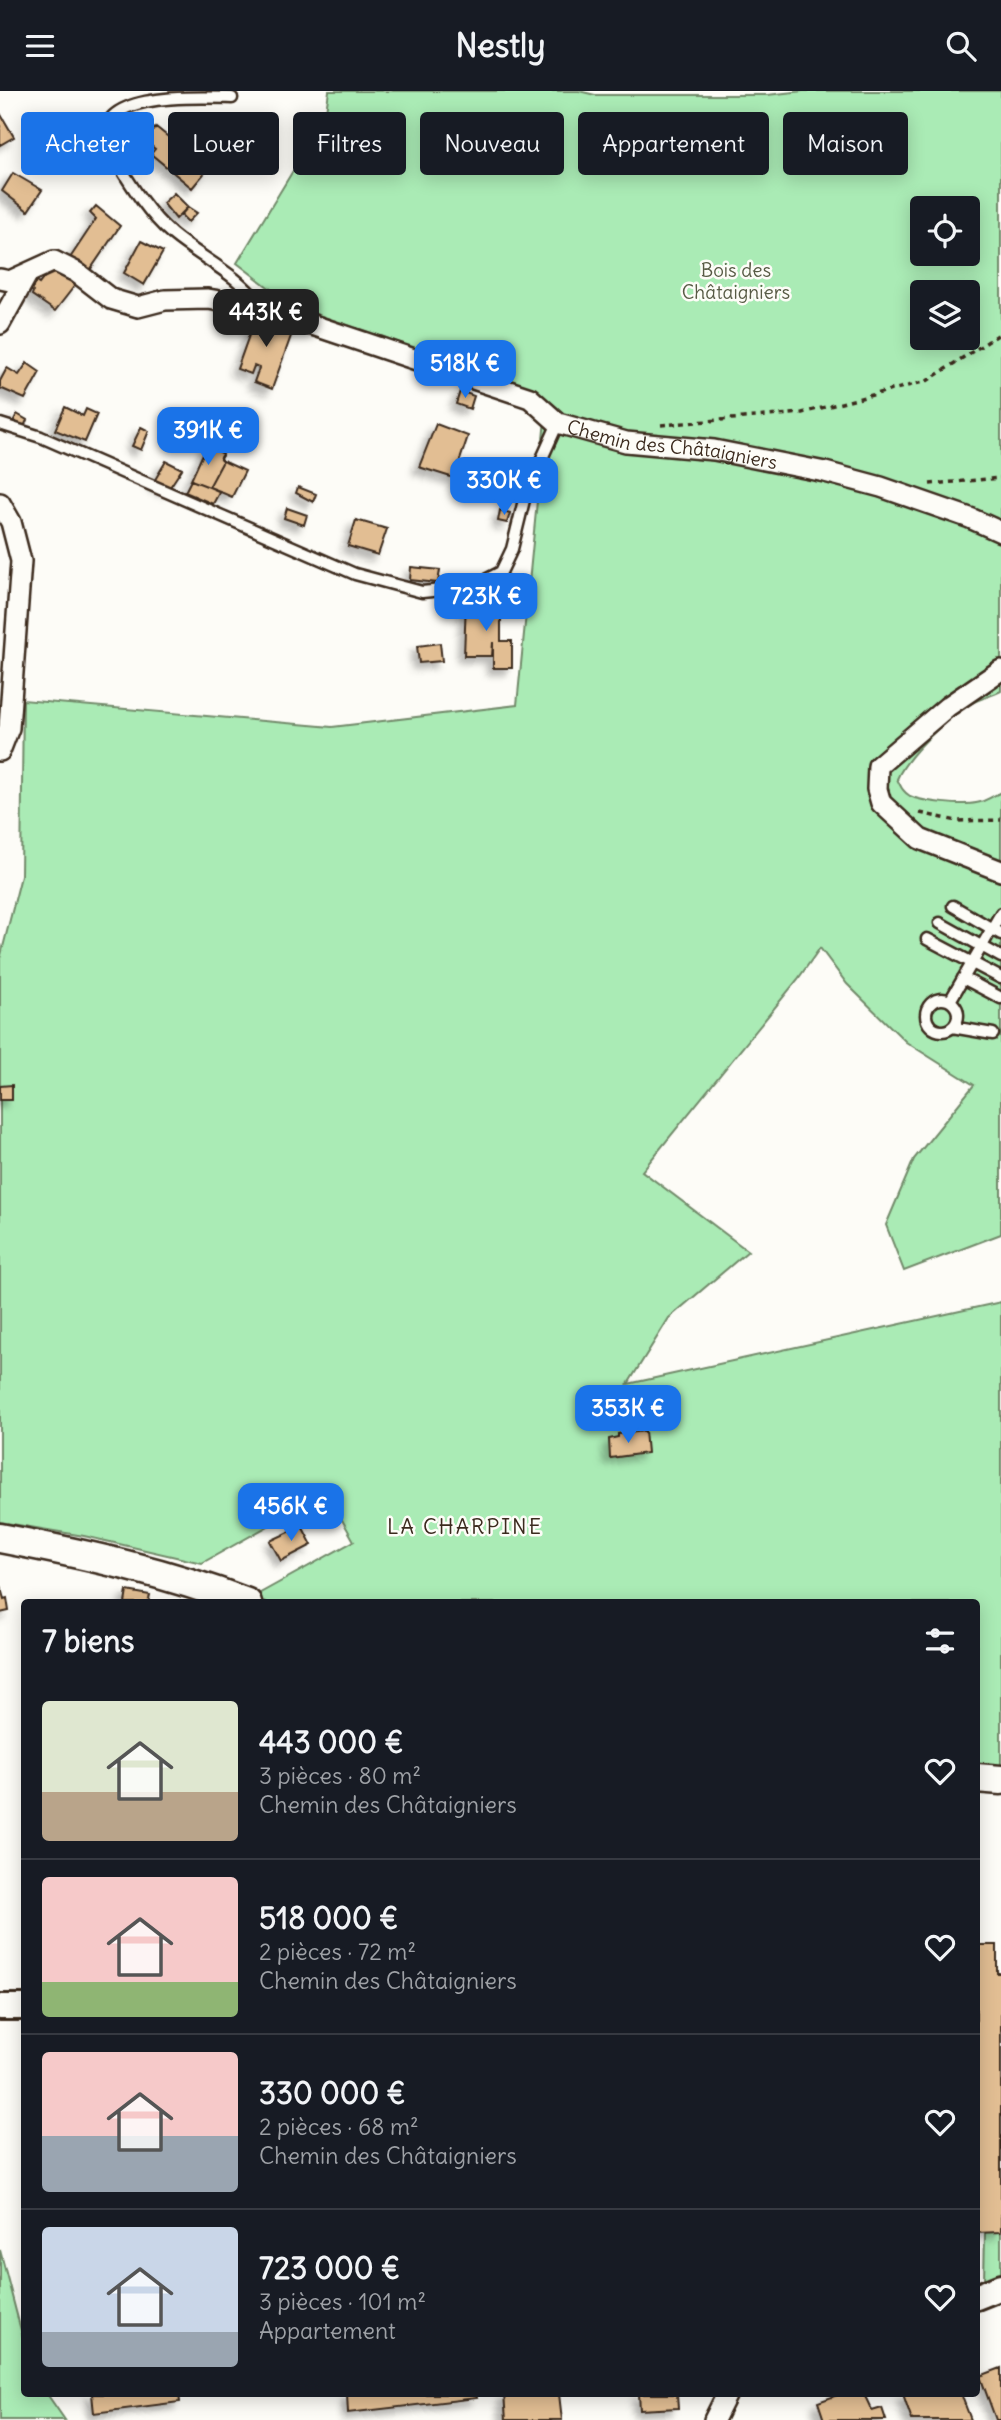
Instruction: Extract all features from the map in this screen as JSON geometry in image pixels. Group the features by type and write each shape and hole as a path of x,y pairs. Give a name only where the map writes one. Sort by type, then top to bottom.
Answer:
{"main road":[{"path":"0,1538 151,1570 236,1599"},
{"path":"980,1778 1001,1780"}],"street":[{"name":"Chemin des Châtaigniers","path":"0,279 10,281 54,261 76,272 111,299 138,307 165,300 208,299 262,308 530,398 558,423 626,442 714,450 825,472 881,487 970,518 1001,532"},
{"path":"0,324 27,275"},
{"path":"0,503 11,523 21,561 9,728 0,751"},
{"path":"1001,670 947,707 878,766 877,789 881,803 920,839 1001,871"},
{"path":"0,2007 21,2007"},
{"path":"980,2295 1001,2287"},
{"path":"714,2420 726,2397"}],"lane":[{"path":"232,98 153,98 128,102 112,114 104,127 104,134 107,146 153,215 173,235 224,270 251,293 262,308"},
{"path":"0,424 41,437 355,574 422,591 472,587 501,572 512,549 525,496 558,423"},
{"path":"953,906 996,931"},
{"path":"950,1001 981,946 996,931 1001,912"},
{"path":"940,923 1001,957"},
{"path":"927,939 1001,978"},
{"path":"963,978 1001,998"},
{"path":"952,1027 956,1022 957,1010 950,1001 938,1000 932,1003 926,1013 927,1020 935,1029 941,1031 952,1027 993,1034"}],"path":[{"path":"650,426 802,413 927,381 1001,333"},
{"path":"921,484 1001,478"},
{"path":"919,812 957,821 1001,820"}],"green space":[{"name":"Bois des Châtaigniers","path":"329,91 579,91 595,95 767,95 803,91 1001,91 1001,691 970,704 950,719 919,748 897,779 910,796 933,802 976,803 1001,792 1001,1234 904,1271 886,1225 914,1159 974,1085 906,1042 847,984 820,948 798,979 642,1171 748,1251 669,1318 628,1384 1001,1302 1001,1768 980,1766 980,1599 258,1599 253,1597 354,1541 341,1518 322,1496 202,1563 84,1536 0,1522 0,959 21,876 23,700 332,727 517,705 547,399 384,337 294,307 237,263 293,171 293,175 406,175 406,112 326,112"},
{"path":"985,2232 1001,2232 1001,2276 984,2282"},
{"path":"0,2250 21,2330 21,2397 49,2397 65,2420 0,2420"}],"building":[{"path":"0,113 14,137 0,145"},
{"path":"156,127 168,137 168,168 154,156"},
{"path":"13,173 42,190 28,211 2,191"},
{"path":"176,175 203,175 192,188"},
{"path":"174,193 188,207 176,219 163,203"},
{"path":"96,206 120,226 86,276 68,261 96,219 90,213"},
{"path":"188,207 197,213 188,222 181,215"},
{"path":"141,241 163,252 144,285 124,273"},
{"path":"52,267 76,284 55,311 32,295 33,292 27,286 32,279 39,284"},
{"path":"257,313 295,325 272,389 254,382 259,368 254,366 251,374 237,369"},
{"path":"27,363 40,372 25,399 0,388 0,381 7,368 19,375"},
{"path":"460,391 474,396 470,409 456,404"},
{"path":"65,407 83,416 86,409 97,414 85,442 55,430"},
{"path":"17,414 27,420 24,427 13,422"},
{"path":"436,424 468,436 454,478 419,467"},
{"path":"141,427 149,431 141,450 132,446"},
{"path":"207,445 223,454 220,459 223,461 209,487 191,480"},
{"path":"166,461 182,469 168,490 153,483"},
{"path":"223,461 245,471 232,497 209,487"},
{"path":"191,480 220,491 213,504 185,492"},
{"path":"298,487 316,494 313,502 296,493"},
{"path":"287,508 307,515 304,525 284,518"},
{"path":"500,510 510,513 507,523 498,521"},
{"path":"356,520 387,529 378,555 348,546"},
{"path":"411,567 440,570 438,583 410,580"},
{"path":"466,600 501,603 501,641 512,641 512,668 493,668 493,642 492,656 464,656"},
{"path":"440,643 442,661 419,663 417,646"},
{"path":"12,1085 12,1100 0,1100 0,1086"},
{"path":"645,1431 647,1453 610,1458 609,1439 618,1437 618,1434"},
{"path":"302,1526 312,1545 281,1561 270,1541"},
{"path":"0,1585 4,1599 7,1598 9,1611 0,1613"},
{"path":"127,1591 150,1595 149,1599 126,1599"},
{"path":"980,1945 997,1945 997,1973 1001,1973 1001,2232 980,2233"},
{"path":"1001,2368 1001,2420 996,2420 980,2376"},
{"path":"92,2397 179,2397 180,2402 94,2413"},
{"path":"347,2397 477,2398 348,2413"},
{"path":"504,2397 559,2397 562,2420 506,2420"},
{"path":"639,2397 677,2397 678,2408 640,2410"},
{"path":"832,2397 865,2397 872,2411 882,2408 886,2420 824,2420 818,2402"},
{"path":"904,2397 962,2397 971,2420 912,2420"}],"district":[{"name":"LA CHARPINE","path":"465,1527"}]}
